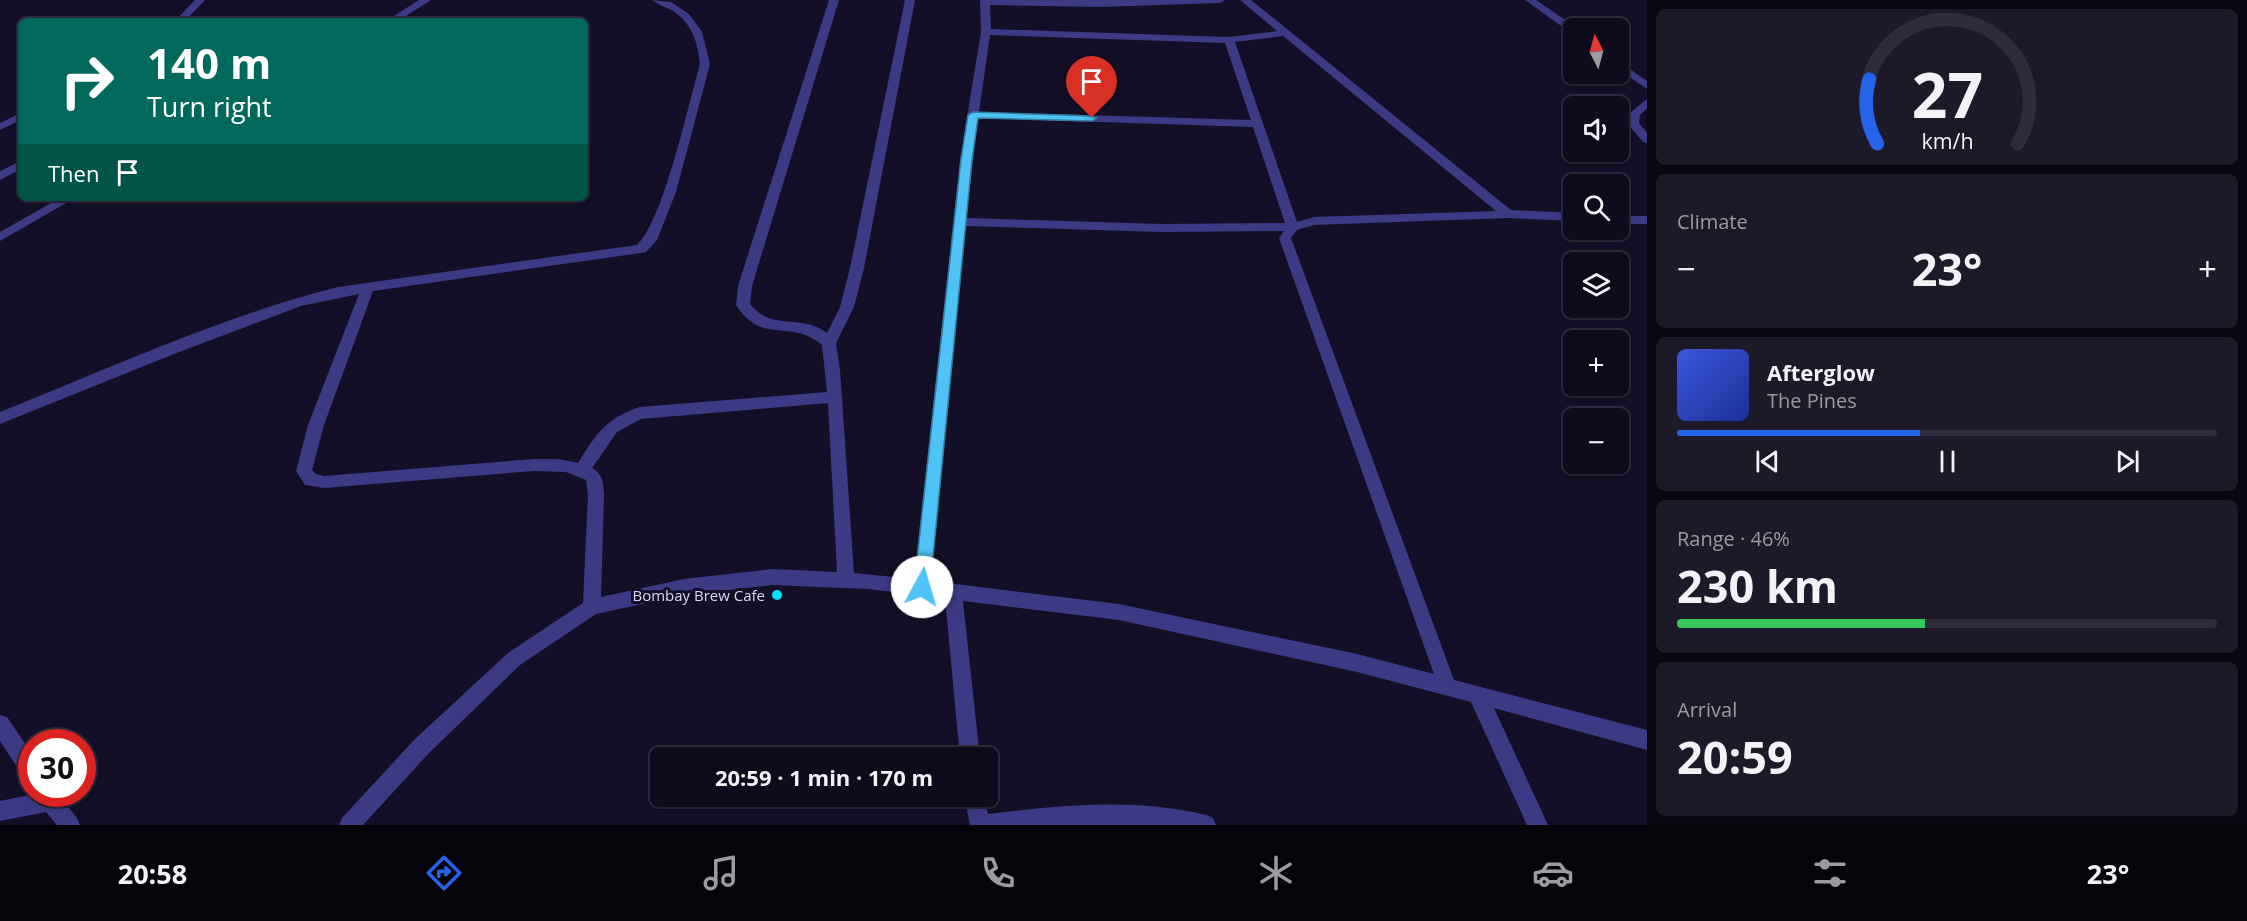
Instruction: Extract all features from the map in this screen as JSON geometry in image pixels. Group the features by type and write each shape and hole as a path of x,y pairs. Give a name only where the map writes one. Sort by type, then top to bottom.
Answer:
{"street":[{"path":"183,18 200,0"},
{"path":"396,18 426,0"},
{"path":"0,418 169,350 298,302 368,288 641,249 651,240 670,192 705,64 704,50 691,20 679,8 657,0"},
{"path":"829,343 814,332 759,322 751,318 743,305 745,286 834,0"},
{"path":"846,580 829,343 847,307 857,268 910,0"},
{"path":"922,587 960,222 986,32 985,1 1100,4 1220,0"},
{"path":"1245,0 1508,214"},
{"path":"1530,0 1563,24"},
{"path":"986,32 1229,40 1285,33"},
{"path":"1229,40 1293,227"},
{"path":"1629,72 1647,86"},
{"path":"1647,102 1635,114 1633,123 1647,140"},
{"path":"973,115 1257,124"},
{"path":"0,127 18,118"},
{"path":"0,176 18,166"},
{"path":"0,237 64,201"},
{"path":"960,222 1162,228 1293,227 1314,221 1508,214 1563,216"},
{"path":"1629,220 1647,220"},
{"path":"1293,227 1285,238 1447,686"},
{"path":"368,288 316,425 304,471 310,480 324,482 534,465 566,465 583,469 594,477 596,494 592,607"},
{"path":"583,469 608,429 640,413 834,397"},
{"path":"349,825 422,746 514,659 592,607 684,587 772,577 846,580 953,590 1119,612 1358,663 1647,740"},
{"path":"953,590 969,747"},
{"path":"1477,694 1538,825"},
{"path":"0,724 18,751"},
{"path":"0,811 18,806"},
{"path":"56,807 70,825"},
{"path":"976,807 980,825 1081,815 1180,817 1206,825"}],"place":[{"name":"Bombay Brew Cafe","path":"777,595"}],"route":[{"path":"922,587 966,160 973,115 1092,118"}]}
